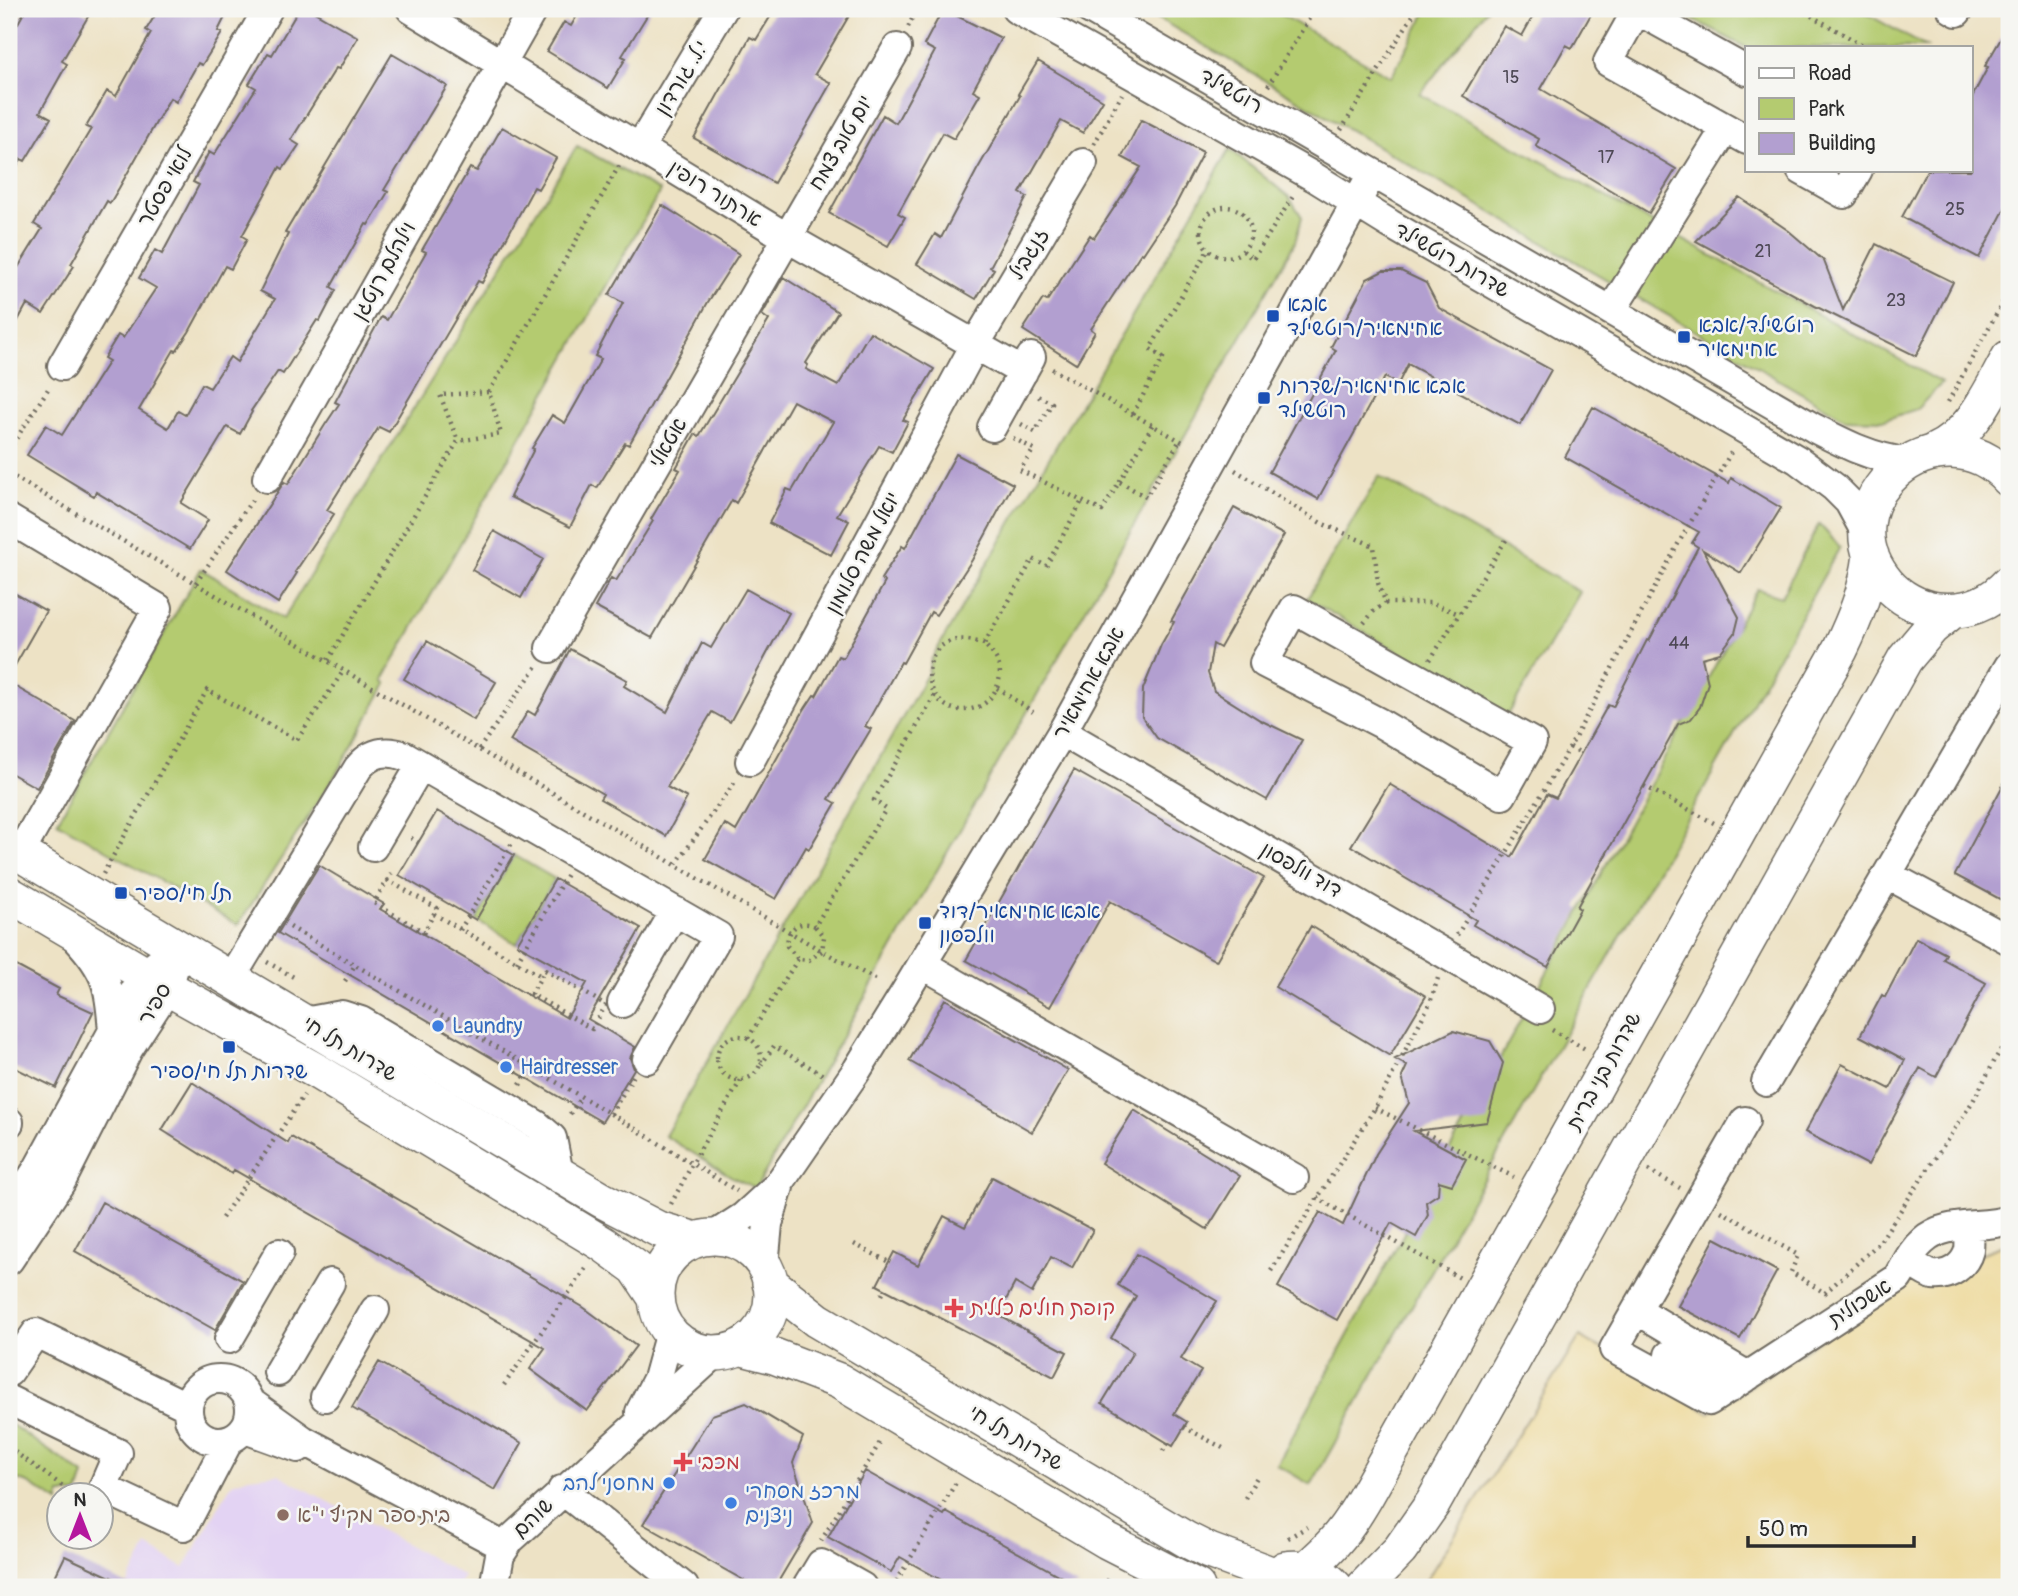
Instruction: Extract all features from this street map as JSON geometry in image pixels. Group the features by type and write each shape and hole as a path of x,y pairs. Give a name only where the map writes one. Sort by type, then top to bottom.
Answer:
{"main road":[{"name":"שדרות בני ברית","path":"1320,1578 1328,1550 1346,1530 1840,650 1861,604 1869,574 1869,513 1877,493 1889,475 1919,457 1949,445 1968,427 2009,358"},
{"path":"1919,457 1960,451 1986,460 2009,480"},
{"path":"1869,545 1880,575 1893,590 1911,603 1931,610 1952,611 1972,608 2003,592"},
{"path":"1364,1587 1400,1550 1433,1503 1905,659 1931,628 1952,611"},
{"name":"שדרות תל חי","path":"14,850 559,1174 658,1229 704,1239"},
{"name":"שדרות תל חי","path":"9,894 318,1072 603,1244 636,1268 656,1298"},
{"path":"704,1239 729,1239 743,1245 757,1256 767,1274 772,1300 765,1323 754,1336 728,1350 693,1349 670,1332 662,1319 656,1298 658,1282 666,1262 677,1250 704,1239"},
{"name":"שדרות תל חי","path":"767,1274 817,1320 1187,1540 1264,1580"},
{"name":"שדרות תל חי","path":"728,1350 774,1356 839,1381 1107,1541 1196,1587"},
{"path":"1264,1580 1294,1567 1320,1578"}],"street":[{"name":"לואי פסטר","path":"62,366 268,9"},
{"name":"ארתור רופין","path":"411,9 786,237 975,345 1034,372"},
{"name":"וילהלם רנטגן","path":"267,478 533,9"},
{"name":"י.ל. גורדון","path":"640,146 723,9"},
{"name":"שדרות רוטשילד","path":"1016,9 1314,177 1798,460 1849,502 1869,545"},
{"name":"רוטשילד","path":"1089,9 1372,174"},
{"path":"1952,9 1957,12 1959,9"},
{"path":"1611,311 1736,134 1608,62 1637,10 1745,70"},
{"name":"יום טוב צמח","path":"786,237 897,48"},
{"name":"זנגביל","path":"975,345 1083,163"},
{"path":"1805,172 1844,194 1857,172"},
{"name":"שדרות רוטשילד","path":"1372,174 1814,428 1861,452 1883,459 1919,457"},
{"name":"אבא אחימאיר","path":"704,1239 753,1209 783,1178 857,1070 1062,732 1372,174"},
{"name":"אטאלי","path":"550,648 786,237"},
{"name":"יואל משה סלומון","path":"750,761 975,345"},
{"path":"1004,427 1034,372"},
{"path":"9,519 158,608 14,850"},
{"path":"1294,609 1419,678 1532,741 1502,795 1380,723 1264,663 1294,609"},
{"path":"1766,1082 2009,666"},
{"name":"דוד וולפסון","path":"1062,732 1540,1009"},
{"path":"231,978 361,764 375,754 388,752 405,756 718,936 647,1059"},
{"path":"373,847 421,765"},
{"path":"1888,875 2009,940"},
{"path":"614,1004 675,911"},
{"path":"66,927 90,953 102,971 109,986 121,1040 174,1010 195,1008 220,1016"},
{"name":"ספיר","path":"9,1260 16,1221 73,1160 121,1040 156,981 180,948"},
{"path":"922,964 1294,1178"},
{"path":"1729,1388 1614,1349 1745,1121"},
{"name":"אבא אחימאיר","path":"767,1274 766,1235 770,1213 783,1178"},
{"name":"אשכולית","path":"1729,1388 1898,1278 1921,1242 1935,1231 2009,1220"},
{"path":"1908,1260 1924,1272 1934,1275 1955,1270 1964,1262 1969,1250 1969,1227"},
{"path":"229,1339 279,1253"},
{"path":"278,1371 330,1283"},
{"path":"325,1397 375,1310"},
{"path":"1636,1310 1729,1388"},
{"name":"שוהם","path":"625,1435 653,1388 664,1359 670,1332"},
{"path":"9,1372 36,1333 188,1406"},
{"name":"שוהם","path":"494,1587 503,1551 510,1540 625,1435 728,1350"},
{"path":"1669,1355 1729,1388"},
{"path":"9,1400 118,1453 103,1488 184,1526 241,1424 245,1392 228,1380 210,1380 196,1390 188,1406 189,1418 200,1435 210,1440 241,1424 296,1447 503,1551"},
{"path":"562,1490 684,1587"},
{"path":"814,1575 862,1587"}],"path":[{"path":"1265,90 1315,9"},
{"path":"1339,134 1417,9"},
{"path":"1799,9 1864,46"},
{"path":"1083,163 1124,92"},
{"path":"458,441 501,434 489,392 619,166"},
{"path":"1243,251 1253,259 1294,195"},
{"path":"1234,208 1243,214 1249,222 1251,232 1249,243 1243,251 1226,257 1209,250 1203,242 1202,224 1214,210 1234,208"},
{"path":"1133,414 1163,358 1150,349 1209,250"},
{"path":"1946,406 2009,291"},
{"path":"9,450 62,366"},
{"path":"1004,427 1035,432 1052,403 1032,394 1034,372 1050,367 1186,444"},
{"path":"458,441 440,395 489,392"},
{"path":"1004,427 1034,449 1020,470 1102,512 1153,425"},
{"path":"1120,482 1146,497 1180,440"},
{"path":"328,660 458,441"},
{"path":"1464,923 1570,747 1678,544 1736,444"},
{"path":"1231,468 1321,523 1374,546 1378,583 1386,603 1431,603 1460,614"},
{"path":"9,474 822,951 879,981"},
{"path":"196,583 267,478"},
{"path":"984,644 1033,559 1046,566 1082,501"},
{"path":"1419,678 1506,540"},
{"path":"961,638 984,644 996,657 1000,667 997,688 988,701 978,707 963,709 946,705 935,695 928,681 931,660 944,645 961,638"},
{"path":"479,749 550,648"},
{"path":"99,880 207,690 297,740 344,670"},
{"path":"997,688 1033,712"},
{"path":"815,926 886,809 874,800 935,695"},
{"path":"1570,747 1581,753"},
{"path":"676,863 750,761"},
{"path":"1644,786 1717,825"},
{"path":"411,838 419,842"},
{"path":"460,930 507,851"},
{"path":"387,880 438,908 424,932 374,903 387,880 394,869"},
{"path":"517,962 562,883"},
{"path":"434,914 541,976"},
{"path":"282,922 611,1114 738,1192"},
{"path":"806,923 815,926 824,937 822,951 809,960 798,959 787,946 790,931 806,923"},
{"path":"1270,1271 1375,1108 1430,1003 1446,954"},
{"path":"261,958 297,979"},
{"path":"748,1038 798,959"},
{"path":"345,982 355,965"},
{"path":"595,1024 592,1029 531,994 545,970 614,1004"},
{"path":"1540,1009 1534,1019 1590,1052"},
{"path":"1655,1174 1798,1255 1790,1272 1825,1293 1879,1242 1973,1101 2009,1034"},
{"path":"759,1067 761,1053 748,1038 737,1036 726,1039 716,1054 718,1066 724,1076 741,1080 752,1076 759,1067 774,1046 825,1077"},
{"path":"520,1085 531,1067"},
{"path":"667,1210 741,1080"},
{"path":"611,1114 626,1088"},
{"path":"222,1218 305,1094"},
{"path":"570,1114 581,1097"},
{"path":"1375,1108 1518,1179"},
{"path":"1317,1198 1462,1279"},
{"path":"855,1244 889,1262"},
{"path":"504,1385 589,1265"},
{"path":"882,1295 885,1289"},
{"path":"1184,1427 1223,1448"},
{"path":"814,1575 811,1558 882,1439"},
{"path":"1163,1451 1168,1443"},
{"path":"9,1448 54,1480"},
{"path":"893,1587 970,1459"},
{"path":"1245,1498 1257,1477"},
{"path":"1104,1587 1111,1575"}],"shaded area":[{"name":"בית ספר מקיף י\"א","path":"278,1474 464,1576 457,1587 126,1587 147,1546 184,1568 232,1483 249,1477"}],"green space":[{"path":"1142,9 1271,9 1391,77 1428,9 1487,9 1420,94 1942,383 1917,409 1884,420 1846,419"},
{"path":"1672,9 1858,9 1924,46 1745,46"},
{"path":"577,146 660,191 383,680 387,684 336,774 238,925 57,822 201,569 283,619"},
{"path":"1230,149 1289,197 1302,217 1295,242 756,1188 734,1178 665,1136 928,673 931,660"},
{"path":"1379,476 1580,592 1508,715 1307,599"},
{"path":"1819,524 1840,547 1311,1485 1277,1465 1757,589 1781,597"},
{"path":"514,855 555,879 517,944 476,920"},
{"path":"9,1423 84,1475 82,1480 46,1480 46,1494 28,1483 9,1477"}],"sand":[{"path":"2009,1243 2009,1587 1422,1587 1580,1336 1709,1413 1911,1280"}],"building":[{"path":"26,9 77,9 89,15 62,61 67,64 40,112 51,118 25,161 21,159 9,180 9,39"},
{"path":"159,9 229,9 218,31 222,33 202,65 198,63 176,102 170,98 119,188 110,203 107,201 71,264 74,266 43,314 27,304 9,337 9,282 42,229 34,224 91,129 86,127 107,91 116,96 151,33 146,30"},
{"path":"299,9 309,9 358,37 291,140 299,145 283,169 280,167 242,236 247,239 231,269 225,266 189,332 176,351 174,350 139,410 168,428 178,411 185,415 202,384 210,388 230,357 237,362 275,299 260,291 288,234 285,233 392,54 447,86 384,190 388,192 368,225 366,224 331,287 336,290 320,321 317,320 283,374 278,371 251,411 240,434 227,427 181,503 208,520 190,549 96,492 94,496 27,455 46,425 62,435 109,361 104,358 118,335 123,338 156,288 139,278 155,250 162,254 199,185 193,182 209,152 214,155 256,88 249,84 268,53 272,55"},
{"path":"581,9 651,9 622,56 626,58 608,88 547,51 564,22 571,26"},
{"path":"775,9 853,9 815,74 831,83 774,183 694,138 750,37 756,40"},
{"path":"943,9 1001,38 973,90 980,94 954,139 943,133 898,213 905,217 888,246 829,213 883,115 896,123 935,51 924,45"},
{"path":"1537,9 1594,9 1572,48 1566,45 1541,89 1676,169 1649,213 1536,146 1539,139 1463,96 1504,26 1522,36"},
{"path":"2009,25 2009,201 1979,258 1902,217 1926,172 1972,172 1972,97 1988,67 1985,66"},
{"path":"1038,61 1103,100 1083,133 1061,121 1020,193 1027,197 990,267 994,269 976,299 917,264 935,234 941,238"},
{"path":"1141,120 1203,152 1175,206 1091,329 1095,332 1076,364 1023,330 1043,299 1047,301 1090,235 1094,238 1141,167 1122,157"},
{"path":"502,127 556,158 538,189 534,187 482,283 478,281 389,432 379,427 327,510 334,514 295,572 297,573 278,603 227,570 284,482 288,484 339,404 335,402 381,317 387,320 426,252 422,250 470,168 477,171"},
{"path":"1739,197 1789,231 1824,261 1843,310 1876,244 1953,282 1916,356 1815,306 1696,241"},
{"path":"662,205 739,254 708,302 629,445 625,443 597,488 592,485 570,527 510,497 534,449 532,448 552,415 565,423 601,359 595,356 623,303 609,295"},
{"path":"1383,271 1401,271 1426,283 1439,308 1551,370 1520,425 1408,364 1398,384 1385,377 1318,499 1269,472 1336,350 1331,347 1367,279"},
{"path":"783,277 838,312 806,363 806,369 838,386 870,332 934,369 903,420 908,422 892,452 879,446 837,515 849,521 831,555 769,523 787,489 792,491 833,422 793,401 736,503 732,500 652,638 595,607 611,578 616,581 653,521 651,519 680,470 676,468 695,434 699,436 769,320 762,315"},
{"path":"1593,407 1729,483 1731,478 1781,508 1741,573 1703,550 1739,617 1735,633 1720,653 1702,658 1708,683 1700,707 1691,719 1678,724 1577,907 1580,909 1548,967 1473,925 1476,920 1351,846 1389,784 1512,857 1547,794 1556,798 1608,705 1613,707 1698,547 1692,543 1699,532 1565,457"},
{"path":"956,454 1013,484 972,560 936,615 931,612 903,663 901,662 865,726 871,729 829,799 836,803 809,849 806,847 776,899 705,859 725,824 736,831 804,710 814,695 816,696 838,656 843,658 885,582 881,579 902,546 905,548"},
{"path":"1234,508 1284,535 1220,648 1213,644 1208,673 1214,691 1260,720 1302,740 1267,800 1157,738 1142,717 1143,689 1161,645 1174,622 1171,621"},
{"path":"494,531 543,559 521,598 472,570"},
{"path":"746,589 789,613 730,722 712,712 667,787 687,798 666,836 600,799 603,794 510,741 528,711 535,715 570,649 627,680 624,686 667,712 702,643 711,648"},
{"path":"9,590 46,611 9,676"},
{"path":"427,641 496,682 474,720 404,679"},
{"path":"9,683 75,721 37,788 9,772"},
{"path":"1074,770 1264,878 1216,961 1110,901 1050,1007 966,960"},
{"path":"2009,774 2009,904 1955,875"},
{"path":"437,811 514,855 476,920 399,875"},
{"path":"319,865 384,904 380,909 567,1018 587,983 517,944 555,879 641,928 588,1019 635,1047 630,1058 634,1069 602,1122 278,933"},
{"path":"1311,926 1426,996 1390,1056 1275,987"},
{"path":"1916,938 1946,954 1943,959 1986,983 1936,1077 1920,1068 1868,1165 1805,1132 1842,1064 1890,1089 1905,1060 1860,1036 1882,995 1885,997"},
{"path":"9,962 59,989 56,995 93,1012 56,1088 9,1065"},
{"path":"945,999 1068,1070 1032,1132 909,1061"},
{"path":"1453,1031 1490,1041 1503,1063 1487,1122 1414,1131 1466,1159 1452,1185 1439,1181 1438,1194 1426,1202 1428,1215 1416,1237 1391,1223 1337,1320 1278,1287 1320,1212 1343,1225 1376,1154 1409,1103 1402,1077 1407,1066 1395,1059"},
{"path":"192,1082 288,1143 291,1137 583,1307 636,1346 587,1411 530,1369 545,1348 234,1170 232,1174 162,1130"},
{"path":"1134,1110 1240,1176 1207,1229 1101,1163"},
{"path":"992,1177 1093,1230 1072,1268 1051,1257 1032,1293 1015,1283 998,1315 1067,1352 1054,1377 877,1285 894,1252 918,1265 944,1216 965,1227"},
{"path":"102,1202 243,1281 215,1330 75,1251"},
{"path":"1715,1238 1777,1271 1740,1339 1678,1306"},
{"path":"1137,1254 1217,1301 1181,1359 1201,1371 1174,1414 1187,1422 1173,1446 1102,1403 1133,1352 1111,1338 1136,1296 1118,1285"},
{"path":"379,1362 522,1443 495,1490 352,1408"},
{"name":"מרכז מסחרי ניצנים","path":"746,1403 803,1437 793,1463 813,1523 775,1587 756,1587 643,1524 712,1415"},
{"path":"865,1471 944,1515 946,1512 1079,1587 954,1587 900,1557 891,1572 828,1537"},
{"path":"65,1556 132,1587 50,1587"}],"place":[{"name":"אבא אחימאיר/רוטשילד","path":"1273,316"},
{"name":"רוטשילד/אבא אחימאיר","path":"1684,337"},
{"name":"אבא אחימאיר/שדרות רוטשילד","path":"1264,398"},
{"name":"תל חי/ספיר","path":"121,893"},
{"name":"אבא אחימאיר/דוד וולפסון","path":"925,923"},
{"name":"Laundry","path":"438,1026"},
{"name":"שדרות תל חי/ספיר","path":"229,1047"},
{"name":"Hairdresser","path":"506,1067"},
{"name":"קופת חולים כללית","path":"954,1308"},
{"name":"מכבי","path":"683,1462"},
{"name":"מחסני להב","path":"669,1483"},
{"name":"מרכז מסחרי ניצנים","path":"731,1503"},
{"name":"בית ספר מקיף י\"א","path":"283,1515"}]}
